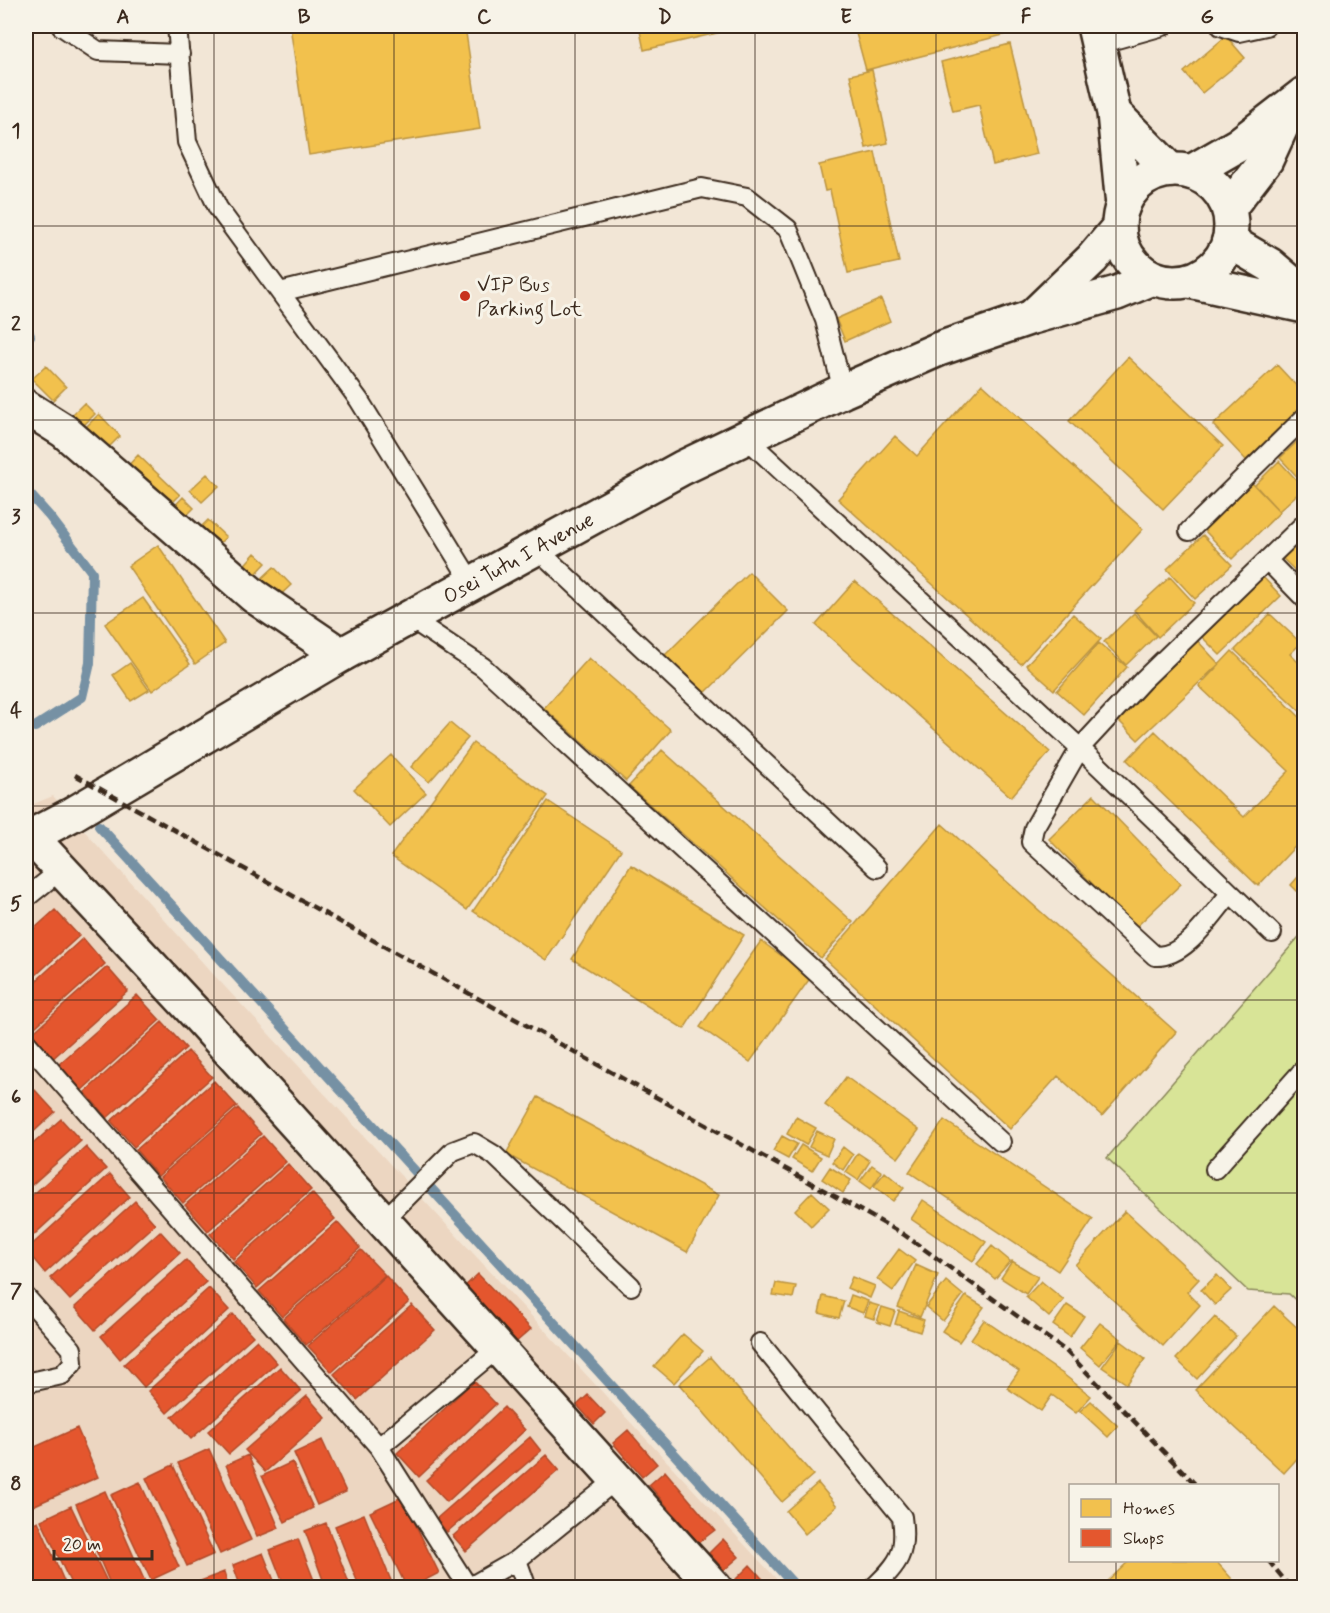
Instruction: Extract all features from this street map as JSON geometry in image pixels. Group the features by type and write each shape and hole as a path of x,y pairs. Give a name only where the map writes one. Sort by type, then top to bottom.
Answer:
{"street":[{"path":"1096,35 1114,112 1123,248 1135,266 1153,278 1170,283 1189,281 1305,306"},
{"path":"1121,216 1134,188 1150,176 1181,171 1218,158 1298,100"},
{"path":"1229,208 1266,160 1298,100"},
{"path":"1114,112 1181,171 1214,186 1229,208 1232,224 1229,241 1221,259 1206,273 1189,281"},
{"name":"Osei Tutu I Avenue","path":"1032,317 1092,260 1121,216"},
{"path":"1229,241 1270,265 1305,294"},
{"name":"Osei Tutu I Avenue","path":"28,838 341,655 682,468 843,391 939,349 1032,317 1117,293 1153,278"},
{"path":"26,407 64,431 254,596 341,655"},
{"path":"28,838 62,869 715,1587"}],"lane":[{"path":"61,26 98,51 180,54"},
{"path":"177,26 187,142 218,208 359,400 472,583"},
{"path":"1096,35 1163,26"},
{"path":"1221,26 1239,32 1266,26"},
{"path":"280,292 702,188 747,197 788,229 825,320 843,391"},
{"path":"1189,531 1305,418"},
{"path":"746,438 1080,748 1272,933"},
{"path":"1230,894 1182,948 1166,957 1155,956 1031,842 1034,828 1080,748 1143,680 1305,524"},
{"path":"536,548 877,868"},
{"path":"1267,560 1305,598"},
{"path":"410,618 483,667 1001,1142"},
{"path":"26,898 62,869"},
{"path":"26,1042 379,1447 468,1587 517,1560 617,1479"},
{"path":"1215,1169 1305,1069"},
{"path":"383,1221 453,1151 474,1143 494,1155 631,1286"},
{"path":"26,1297 72,1349 73,1363 62,1375 26,1383"},
{"path":"760,1343 902,1517 905,1542 894,1568 873,1587"},
{"path":"379,1447 498,1348"},
{"path":"517,1560 527,1587"}],"shaded area":[{"path":"53,796 213,974 784,1587 26,1588 26,807"}],"green space":[{"path":"1304,931 1304,1308 1289,1294 1248,1291 1107,1158"}],"building: Homes":[{"path":"290,26 465,26 480,129 309,155"},
{"path":"639,26 747,26 644,50"},
{"path":"854,26 1022,26 1023,30 866,70"},
{"path":"1226,36 1245,58 1202,93 1184,72"},
{"path":"1010,44 1037,154 993,165 979,105 953,111 941,62"},
{"path":"872,70 888,143 866,148 850,75"},
{"path":"875,152 899,262 848,273 830,190 825,191 819,165"},
{"path":"881,299 890,321 845,341 836,319"},
{"path":"1128,357 1223,446 1163,509 1069,421"},
{"path":"1277,365 1304,394 1304,406 1246,460 1213,425"},
{"path":"46,366 66,387 53,400 32,379"},
{"path":"982,384 1143,529 1021,664 838,499 895,436 917,456"},
{"path":"84,403 95,414 83,426 72,415"},
{"path":"99,414 120,436 106,450 85,428"},
{"path":"1304,435 1304,484 1280,458"},
{"path":"138,455 180,495 165,510 124,470"},
{"path":"1279,461 1304,488 1279,511 1255,485"},
{"path":"207,474 219,486 202,502 190,490"},
{"path":"1252,483 1280,512 1232,559 1204,530"},
{"path":"183,497 194,508 180,522 169,512"},
{"path":"208,520 226,537 213,550 195,533"},
{"path":"1304,530 1304,579 1280,556"},
{"path":"1203,535 1232,565 1195,599 1167,569"},
{"path":"158,545 225,643 195,664 128,566"},
{"path":"255,553 266,563 252,578 241,569"},
{"path":"274,567 291,585 275,600 258,582"},
{"path":"749,572 788,611 702,696 663,657"},
{"path":"1261,575 1281,596 1220,655 1199,634"},
{"path":"1170,577 1194,603 1158,637 1134,610"},
{"path":"855,581 1050,752 1011,797 816,625"},
{"path":"143,598 190,664 152,691 105,624"},
{"path":"1134,613 1156,636 1126,665 1104,642"},
{"path":"1073,614 1101,639 1054,690 1026,665"},
{"path":"1270,614 1301,643 1290,654 1304,668 1304,715 1235,650"},
{"path":"1194,637 1219,664 1138,740 1115,717"},
{"path":"1099,643 1127,667 1084,715 1057,691"},
{"path":"1232,651 1304,721 1304,837 1258,886 1127,760 1155,731 1244,817 1289,771 1199,686"},
{"path":"589,658 671,730 626,781 544,708"},
{"path":"130,663 149,690 131,701 113,675"},
{"path":"450,723 468,738 429,782 411,767"},
{"path":"473,743 548,796 467,910 391,856"},
{"path":"662,750 853,922 821,958 629,786"},
{"path":"391,755 426,793 390,827 354,789"},
{"path":"1094,795 1181,884 1135,928 1049,839"},
{"path":"548,801 621,850 546,960 473,911"},
{"path":"942,824 1176,1032 1102,1116 1058,1076 1010,1129 825,959"},
{"path":"631,865 744,935 684,1029 572,959"},
{"path":"1304,870 1304,898 1291,885"},
{"path":"761,941 811,977 750,1062 700,1027"},
{"path":"846,1077 919,1130 898,1158 825,1105"},
{"path":"538,1097 719,1195 687,1252 506,1154"},
{"path":"796,1117 816,1128 806,1145 787,1134"},
{"path":"944,1120 1093,1219 1058,1271 909,1172"},
{"path":"817,1131 834,1139 827,1155 809,1147"},
{"path":"782,1136 797,1144 788,1159 773,1151"},
{"path":"801,1145 821,1157 812,1171 792,1159"},
{"path":"843,1147 853,1155 843,1170 832,1162"},
{"path":"858,1153 870,1161 858,1180 846,1172"},
{"path":"872,1165 882,1172 871,1189 860,1181"},
{"path":"830,1167 851,1180 843,1193 822,1179"},
{"path":"885,1172 904,1188 893,1201 874,1186"},
{"path":"812,1192 829,1208 811,1226 795,1210"},
{"path":"923,1200 986,1242 973,1261 911,1219"},
{"path":"1125,1211 1199,1279 1187,1292 1200,1305 1163,1346 1075,1265"},
{"path":"992,1246 1010,1261 995,1279 977,1264"},
{"path":"899,1249 915,1261 893,1291 877,1279"},
{"path":"1012,1261 1038,1277 1026,1294 1001,1278"},
{"path":"916,1265 938,1275 920,1317 898,1307"},
{"path":"1217,1275 1231,1290 1215,1305 1201,1290"},
{"path":"852,1277 875,1286 870,1298 847,1288"},
{"path":"946,1281 963,1295 943,1321 926,1307"},
{"path":"1041,1281 1064,1300 1049,1317 1026,1297"},
{"path":"776,1283 796,1286 793,1298 773,1295"},
{"path":"851,1295 868,1301 863,1313 847,1307"},
{"path":"823,1296 844,1301 839,1318 819,1313"},
{"path":"966,1296 984,1307 959,1342 942,1331"},
{"path":"869,1303 879,1306 874,1319 865,1316"},
{"path":"1067,1305 1084,1316 1070,1337 1053,1325"},
{"path":"1274,1306 1304,1334 1304,1451 1284,1473 1195,1390"},
{"path":"882,1307 895,1311 890,1326 877,1322"},
{"path":"899,1311 924,1320 920,1332 895,1324"},
{"path":"1215,1317 1236,1336 1197,1379 1176,1359"},
{"path":"984,1320 1091,1396 1076,1413 1052,1395 1041,1411 1007,1388 1019,1371 971,1339"},
{"path":"1100,1323 1121,1339 1100,1365 1080,1348"},
{"path":"683,1334 703,1351 674,1383 654,1366"},
{"path":"1121,1341 1145,1359 1127,1384 1102,1367"},
{"path":"710,1357 813,1475 782,1502 679,1384"},
{"path":"1091,1401 1118,1426 1108,1437 1080,1411"},
{"path":"818,1483 837,1506 805,1534 786,1511"},
{"path":"1128,1562 1217,1562 1240,1588 1113,1588 1108,1581"}],"building: Shops":[{"path":"55,910 79,936 26,984 26,936"},
{"path":"83,938 105,964 26,1035 26,990"},
{"path":"107,967 128,991 50,1061 28,1037"},
{"path":"137,995 160,1020 82,1090 59,1064"},
{"path":"162,1022 186,1048 107,1118 85,1092"},
{"path":"188,1051 212,1077 134,1147 111,1121"},
{"path":"214,1081 237,1106 158,1176 136,1150"},
{"path":"35,1090 55,1112 26,1139 26,1099"},
{"path":"238,1108 261,1134 183,1203 160,1177"},
{"path":"61,1119 81,1141 26,1190 26,1150"},
{"path":"263,1136 286,1162 208,1231 185,1205"},
{"path":"86,1147 106,1169 26,1242 26,1201"},
{"path":"288,1164 311,1190 233,1259 210,1234"},
{"path":"110,1174 130,1197 45,1273 26,1250"},
{"path":"312,1193 335,1219 257,1288 234,1262"},
{"path":"135,1201 155,1224 70,1300 50,1278"},
{"path":"337,1222 360,1248 282,1317 259,1291"},
{"path":"160,1231 180,1253 95,1330 75,1307"},
{"path":"361,1250 385,1275 306,1345 283,1319"},
{"path":"186,1260 206,1282 120,1359 101,1336"},
{"path":"478,1274 531,1329 514,1344 462,1289"},
{"path":"386,1276 409,1302 332,1372 308,1346"},
{"path":"209,1288 229,1310 144,1387 124,1364"},
{"path":"412,1305 435,1330 357,1400 334,1374"},
{"path":"233,1314 253,1336 167,1413 148,1391"},
{"path":"257,1340 277,1363 191,1439 172,1417"},
{"path":"280,1367 301,1391 229,1454 208,1431"},
{"path":"474,1381 496,1404 419,1477 397,1453"},
{"path":"588,1395 605,1413 594,1424 577,1405"},
{"path":"307,1396 326,1418 265,1472 245,1450"},
{"path":"504,1407 525,1430 447,1502 426,1480"},
{"path":"77,1428 98,1477 26,1509 26,1451"},
{"path":"628,1430 657,1464 642,1477 613,1443"},
{"path":"530,1437 541,1451 447,1532 436,1519"},
{"path":"322,1440 346,1492 317,1505 294,1453"},
{"path":"209,1449 251,1540 220,1554 178,1463"},
{"path":"248,1455 279,1528 257,1537 226,1465"},
{"path":"546,1455 559,1470 466,1551 453,1536"},
{"path":"292,1462 313,1508 285,1522 262,1476"},
{"path":"173,1465 214,1554 187,1566 146,1478"},
{"path":"665,1471 715,1530 698,1543 649,1485"},
{"path":"140,1482 179,1567 151,1580 111,1495"},
{"path":"105,1491 145,1582 133,1588 112,1588 76,1504"},
{"path":"402,1497 439,1573 410,1588 407,1588 370,1512"},
{"path":"71,1506 110,1588 73,1588 41,1520"},
{"path":"364,1514 394,1588 360,1588 335,1526"},
{"path":"38,1521 67,1588 31,1588 26,1576 26,1526"},
{"path":"326,1523 351,1588 326,1588 305,1531"},
{"path":"298,1539 317,1588 285,1588 270,1550"},
{"path":"723,1539 739,1557 724,1570 709,1553"},
{"path":"263,1553 277,1588 241,1588 233,1565"},
{"path":"750,1565 771,1588 740,1588 734,1581"},
{"path":"224,1572 229,1588 200,1588 198,1582"}],"waterway":[{"path":"26,325 30,336"},
{"path":"26,490 92,572 90,663 82,697 35,727"},
{"path":"99,826 797,1588"}],"railway":[{"path":"75,775 903,1234 1066,1351 1195,1484"},
{"path":"1270,1562 1291,1588"}],"place":[{"name":"VIP Bus Parking Lot","path":"465,296"}]}
